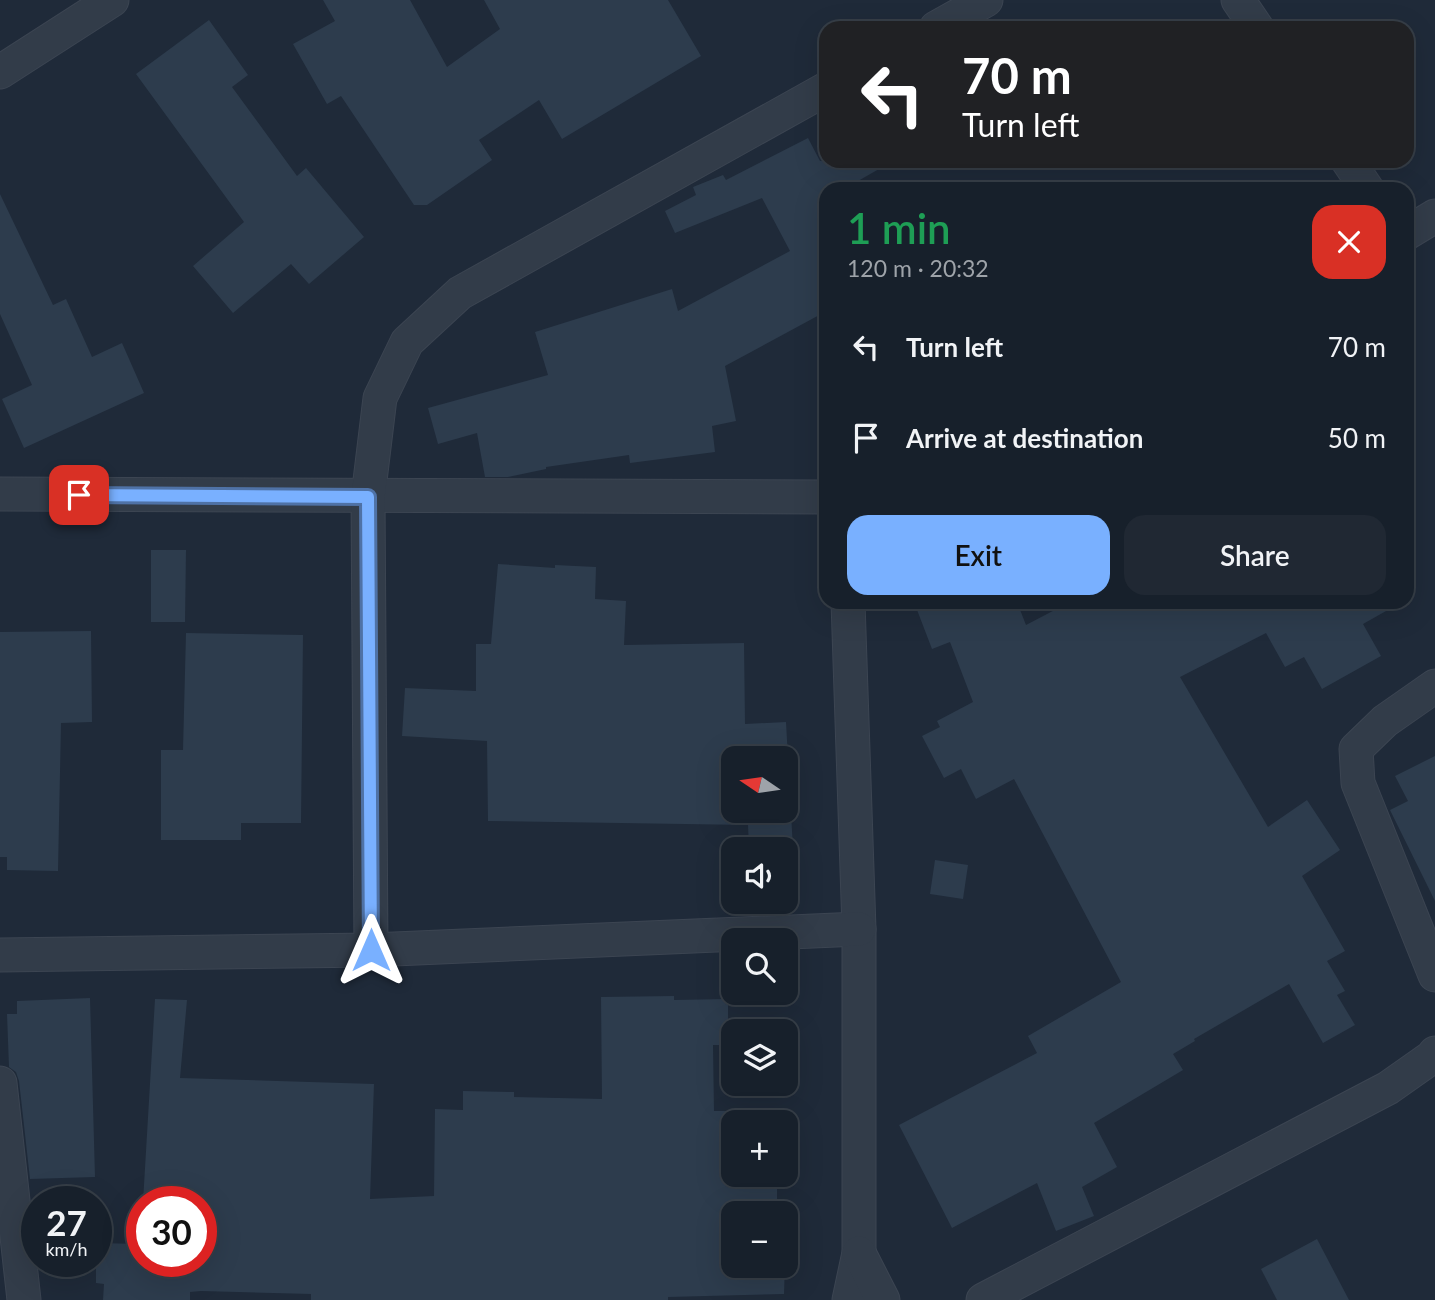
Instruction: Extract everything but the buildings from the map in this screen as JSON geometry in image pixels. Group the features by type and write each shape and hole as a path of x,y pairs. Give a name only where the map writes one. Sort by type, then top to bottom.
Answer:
{"street":[{"path":"0,72 112,0"},
{"path":"948,21 986,0"},
{"path":"1238,0 1252,21"},
{"path":"371,950 368,497 380,398 407,342 460,293 819,93"},
{"path":"1414,229 1435,216"},
{"path":"0,495 819,497"},
{"path":"848,609 859,929 859,1253 849,1300"},
{"path":"1435,685 1385,721 1356,749 1357,783 1435,975"},
{"path":"0,955 371,950 859,929"},
{"path":"983,1300 1388,1088 1435,1053"},
{"path":"0,1083 24,1300"},
{"path":"859,1253 883,1300"}],"route":[{"path":"79,495 368,497 371,950"}]}
